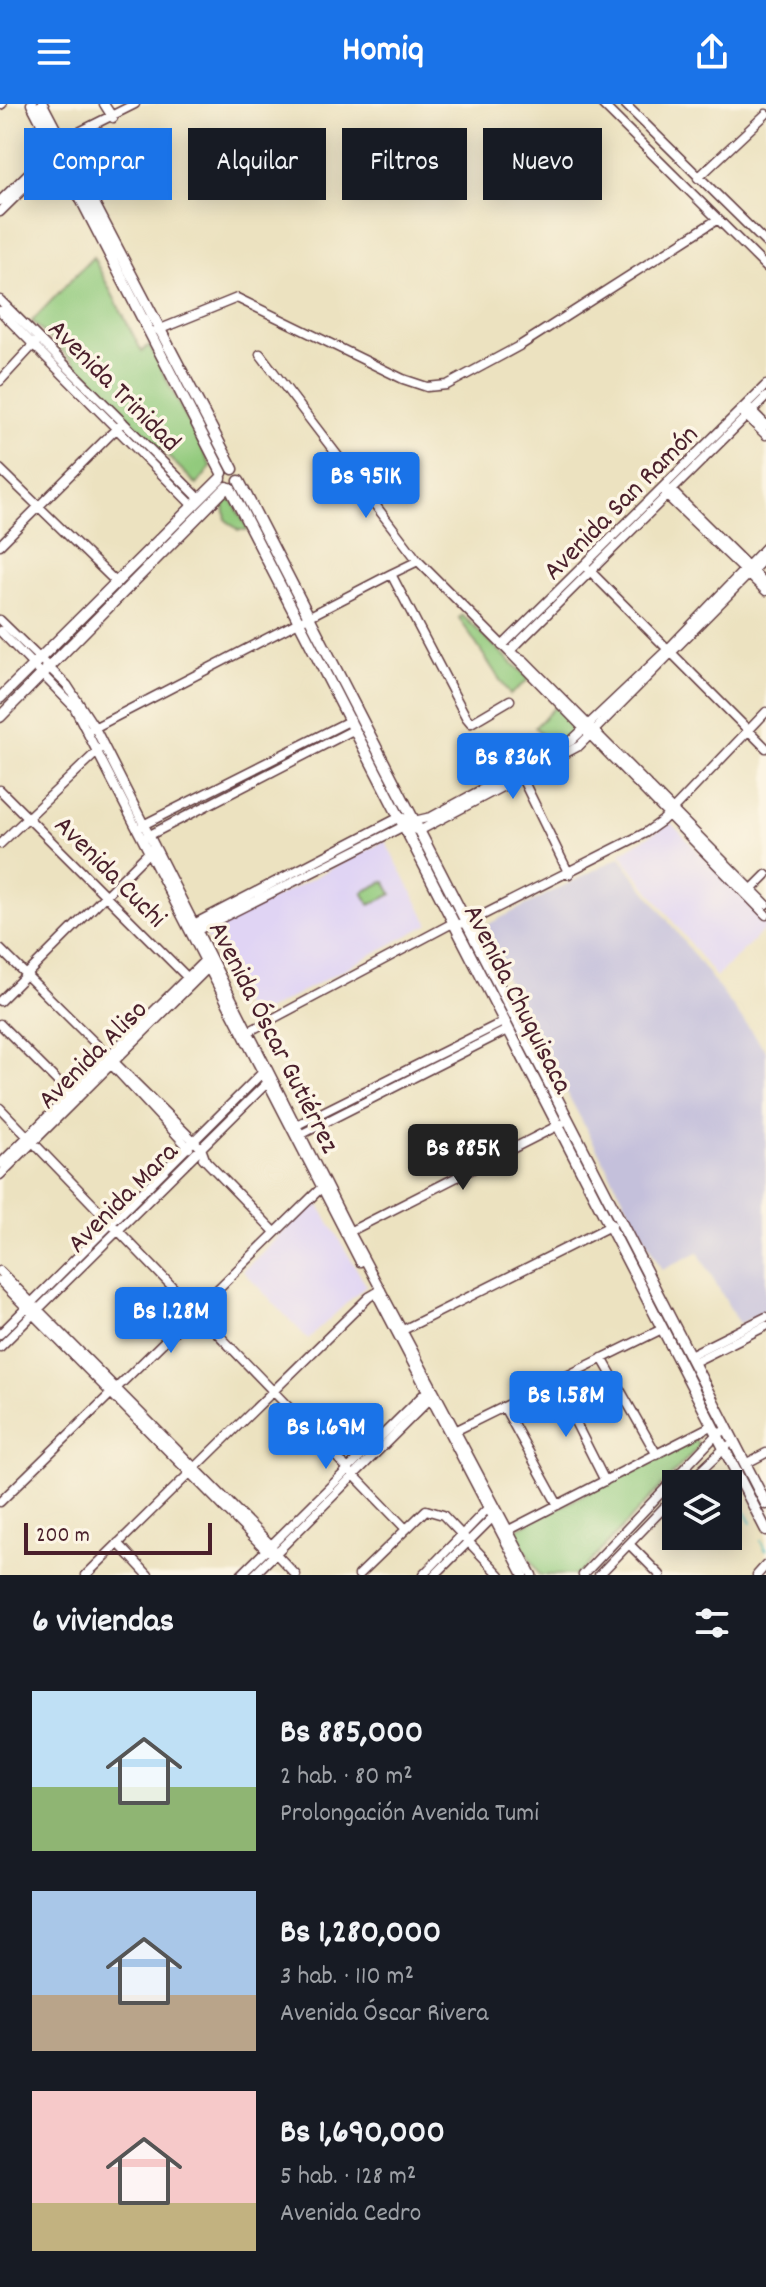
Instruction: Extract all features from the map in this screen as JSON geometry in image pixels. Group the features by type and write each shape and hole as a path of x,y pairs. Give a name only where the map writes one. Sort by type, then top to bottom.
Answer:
{"main road":[{"path":"32,104 50,128"},
{"path":"42,104 54,128"},
{"path":"90,200 229,479"},
{"path":"91,200 158,330 229,479"},
{"path":"0,698 196,502 229,479"},
{"path":"0,717 229,479"},
{"name":"Avenida Chuquisaca","path":"229,479 461,924 568,1121 662,1329 766,1530"},
{"name":"Avenida Chuquisaca","path":"305,621 353,724 461,924"},
{"name":"Avenida Chuquisaca","path":"499,995 507,1025 557,1126 692,1358 766,1504"}],"street":[{"path":"104,104 113,118"},
{"path":"94,128 135,104"},
{"path":"602,104 766,267"},
{"path":"615,117 624,104 766,241 753,255"},
{"path":"698,178 766,114"},
{"path":"0,201 24,179"},
{"path":"0,212 24,186"},
{"path":"158,330 237,298 403,379 427,387 447,385 521,345 718,219"},
{"name":"Avenida Trinidad","path":"0,300 115,431 196,502"},
{"name":"Avenida Trinidad","path":"0,311 123,422 196,502"},
{"path":"0,381 36,342"},
{"path":"260,354 418,561 506,649 524,660 592,734 750,892 766,904"},
{"name":"Avenida San Ramón","path":"506,649 746,411 766,385"},
{"name":"Avenida San Ramón","path":"746,411 766,397"},
{"path":"746,411 766,425"},
{"path":"746,411 766,435"},
{"path":"0,545 123,422"},
{"path":"0,469 117,583"},
{"path":"667,491 766,584"},
{"path":"192,929 409,824 522,778 592,734 749,570 766,547"},
{"path":"749,570 766,557"},
{"path":"91,730 418,561"},
{"path":"588,570 766,748"},
{"path":"749,570 766,591"},
{"path":"391,574 471,723 510,700"},
{"name":"Avenida Óscar Gutiérrez","path":"0,620 47,671 91,730 347,1234 532,1575"},
{"name":"Avenida Óscar Gutiérrez","path":"0,631 38,662"},
{"path":"497,786 562,748 670,651"},
{"path":"246,1033 461,924 569,874 645,833 671,811 766,712"},
{"path":"140,826 353,724"},
{"path":"146,838 353,724"},
{"path":"0,844 100,748"},
{"path":"522,778 569,874"},
{"name":"Avenida Cuchi","path":"0,790 190,980"},
{"path":"0,1001 151,849"},
{"path":"750,892 766,875"},
{"path":"750,892 766,915"},
{"path":"0,949 274,1231"},
{"name":"Avenida Aliso","path":"0,1175 31,1139 209,962"},
{"path":"0,1024 73,1097"},
{"path":"297,1131 507,1025"},
{"name":"Avenida Mara","path":"0,1347 110,1223 268,1075"},
{"path":"0,1108 405,1528"},
{"path":"347,1234 568,1121"},
{"name":"Avenida Aliso","path":"0,1164 31,1139"},
{"name":"Avenida Mara","path":"0,1334 118,1231 194,1147"},
{"path":"0,1502 274,1231 324,1186"},
{"path":"400,1332 615,1223"},
{"path":"0,1271 32,1308 296,1575"},
{"path":"0,1281 32,1308"},
{"path":"86,1575 271,1391 378,1291"},
{"path":"692,1358 764,1325"},
{"path":"452,1432 662,1329"},
{"path":"602,1358 657,1455"},
{"path":"555,1382 605,1481"},
{"path":"241,1575 271,1550 431,1393"},
{"path":"504,1407 558,1505"},
{"path":"506,1531 657,1455 714,1431 728,1429"},
{"path":"583,1575 714,1431"},
{"name":"Avenida Óscar Gutiérrez","path":"452,1432 491,1512 506,1531 523,1575"},
{"path":"701,1470 734,1443"},
{"path":"745,1464 766,1453"},
{"path":"359,1575 420,1513 433,1510 500,1575"},
{"path":"599,1575 662,1510"},
{"path":"423,1575 491,1512"},
{"path":"435,1575 464,1538"},
{"path":"118,1543 148,1575"},
{"path":"629,1544 660,1575"},
{"path":"254,1575 271,1550"},
{"path":"757,1575 766,1565"}],"shaded area":[{"path":"671,823 766,922 766,928 716,977 620,853"},
{"path":"385,841 429,924 251,1019 205,934"},
{"path":"620,857 766,1051 766,1311 739,1324 698,1252 662,1270 479,929"},
{"path":"316,1200 366,1285 308,1339 243,1271"}],"green space":[{"path":"93,257 142,352 149,345 211,467 197,485 32,321"},
{"path":"230,498 248,530 238,530 226,520 224,505"},
{"path":"462,615 529,679 510,695 459,618"},
{"path":"555,707 577,729 553,749 535,727"},
{"path":"385,881 392,894 370,905 363,892"},
{"path":"695,1438 699,1446 676,1470 662,1470 662,1485 578,1575 539,1575 515,1532"}],"waterway":[{"path":"742,1507 751,1523"},
{"path":"761,1541 766,1550"}]}
